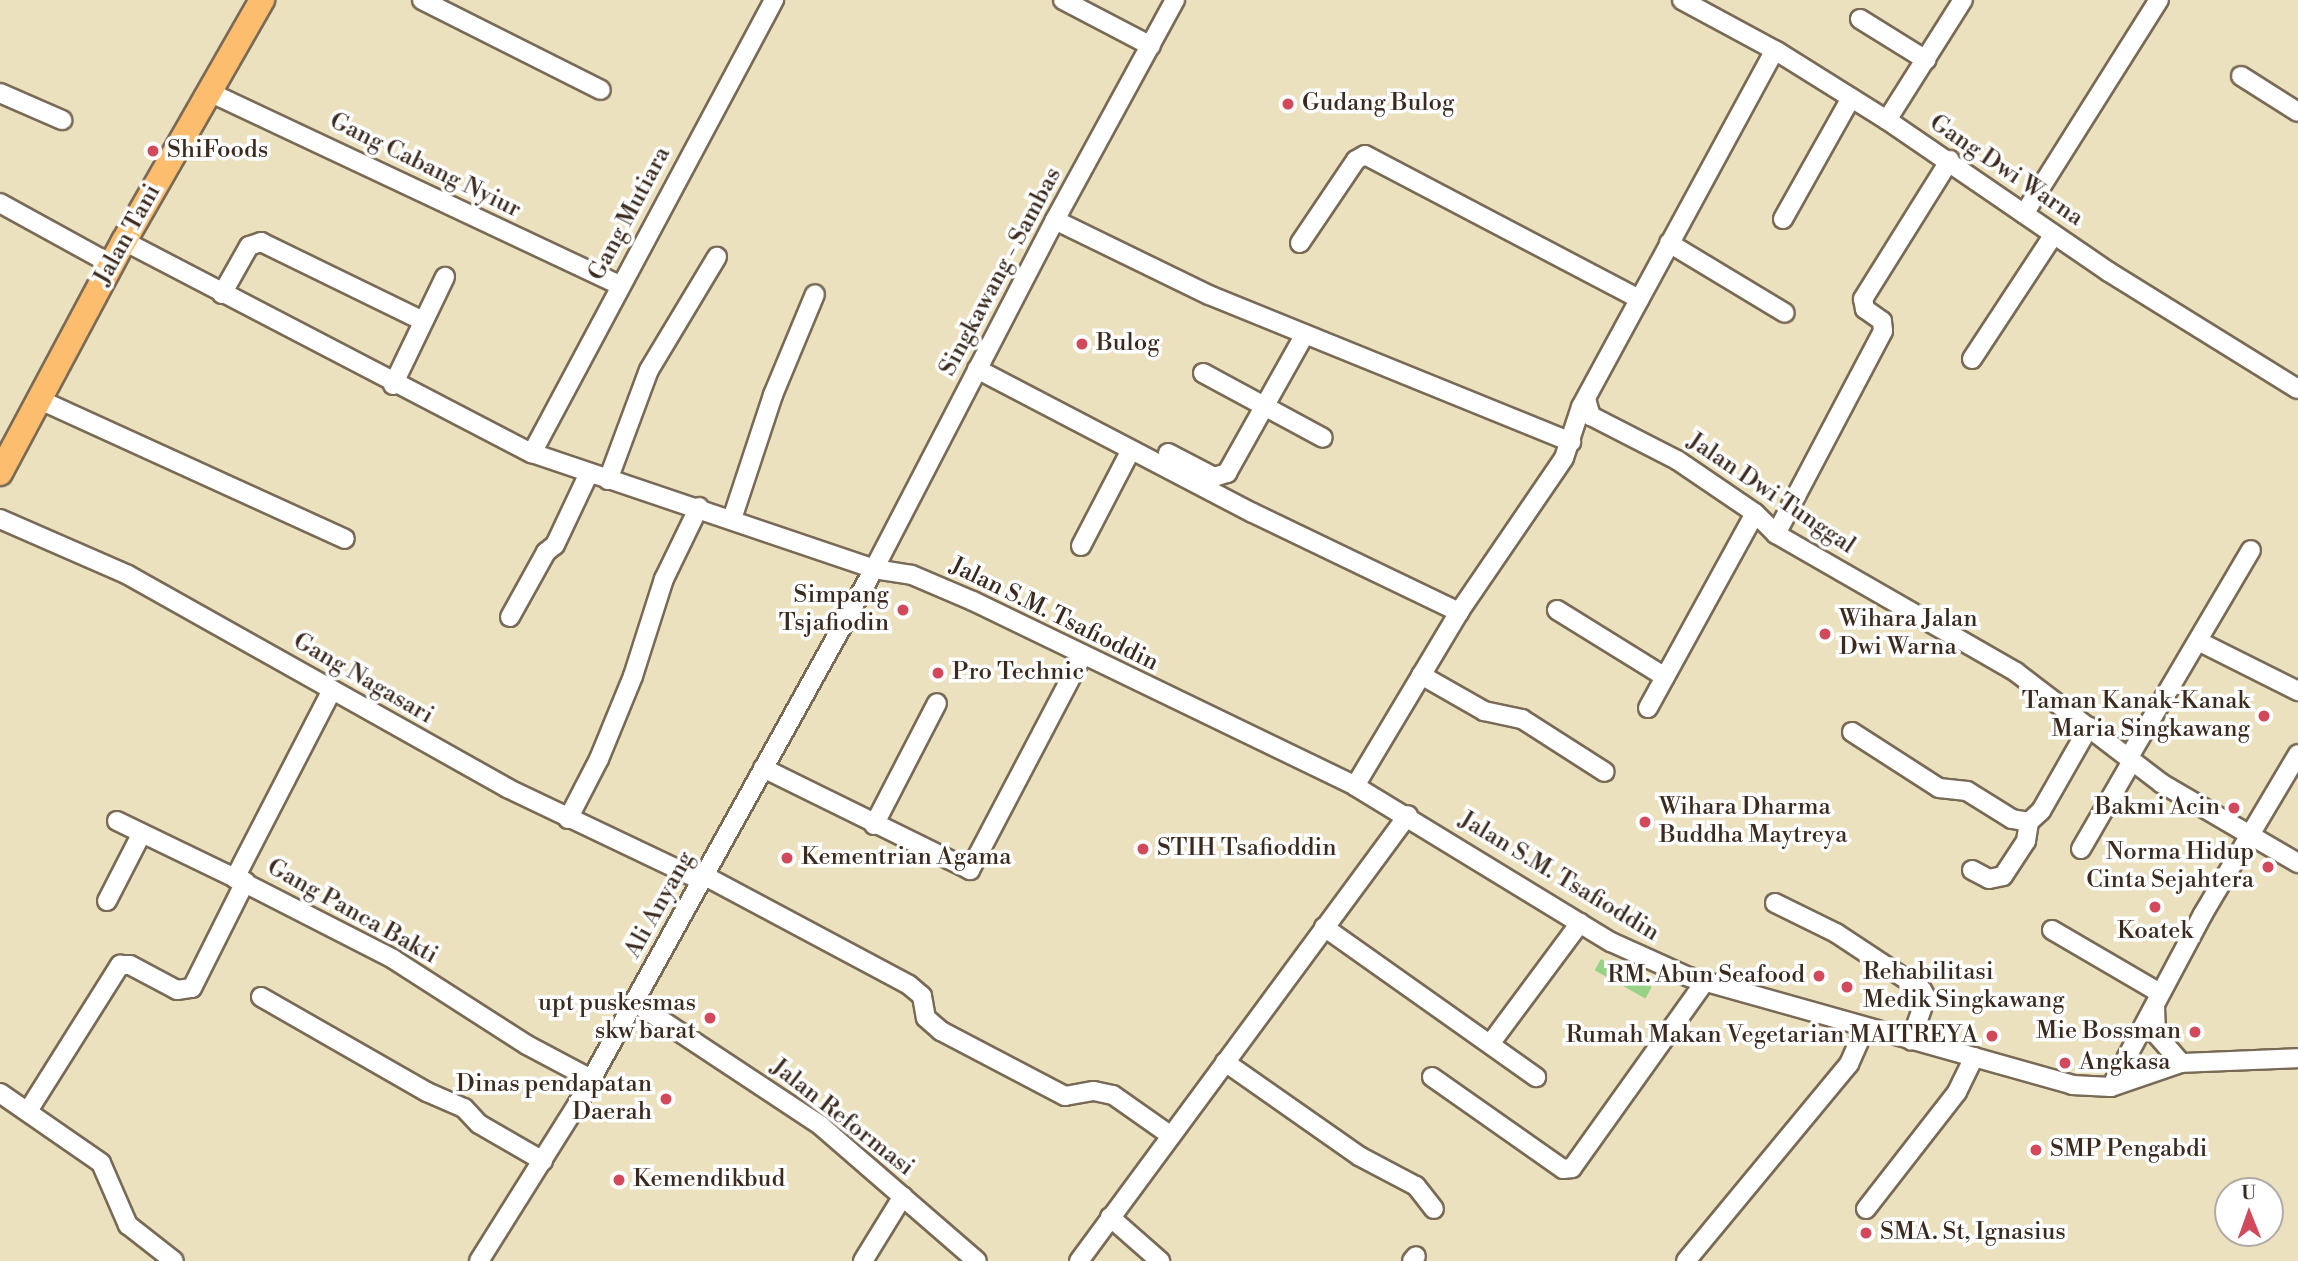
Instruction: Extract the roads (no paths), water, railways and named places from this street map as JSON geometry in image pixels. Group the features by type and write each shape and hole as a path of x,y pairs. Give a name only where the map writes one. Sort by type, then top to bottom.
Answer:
{"highway":[{"name":"Jalan Tani","path":"0,473 111,264 262,0"}],"street":[{"path":"422,0 601,90"},
{"name":"Gang Mutiara","path":"532,453 619,285 774,0"},
{"path":"1063,0 1151,46"},
{"name":"Singkawang - Sambas","path":"874,569 1055,220 1175,0"},
{"name":"Gang Dwi Warna","path":"1682,0 1775,50 1887,120 1950,160 2054,234 2298,389"},
{"path":"1887,120 1963,0"},
{"path":"2024,214 2160,0"},
{"path":"1860,19 1926,60"},
{"path":"1355,786 1459,612 1532,510 1589,408 1639,299 1775,50"},
{"path":"2241,76 2298,112"},
{"name":"Gang Cabang Nyiur","path":"209,92 619,285"},
{"path":"0,93 62,120"},
{"path":"1783,219 1851,98"},
{"path":"1300,243 1356,160 1365,155 1639,299"},
{"path":"1776,534 1883,331 1882,321 1865,309 1863,299 1950,160"},
{"path":"0,204 111,264"},
{"path":"1055,220 1209,295 1572,439"},
{"path":"1972,359 2054,234"},
{"name":"Jalan S.M. Tsafioddin","path":"124,241 393,384 532,453 874,569 912,575 1083,655 1355,786 1408,815 1580,923 1649,961 1704,983 1864,1030 1912,1040 2073,1085 2111,1087 2181,1063 2298,1058"},
{"path":"222,294 249,246 261,242 423,321"},
{"path":"1669,243 1785,313"},
{"path":"608,480 649,370 717,257"},
{"path":"393,384 445,277"},
{"path":"732,519 774,395 814,294"},
{"path":"1168,453 1214,477 1222,477 1305,334"},
{"path":"977,369 1131,450 1459,612"},
{"path":"1203,373 1323,438"},
{"path":"37,399 345,539"},
{"name":"Jalan Dwi Tunggal","path":"1589,408 1755,513 1776,534 2016,672 2130,759 2249,838 2298,863"},
{"path":"1081,546 1131,450"},
{"path":"510,617 546,552 555,545 589,473"},
{"path":"568,819 599,759 633,676 664,579 699,508"},
{"path":"1648,708 1755,513"},
{"name":"Gang Nagasari","path":"0,519 128,575 568,819 703,878 909,985 922,996 926,1018 940,1031 1065,1096 1094,1091 1113,1095 1170,1135"},
{"path":"2081,849 2251,550"},
{"name":"Ali Anyang","path":"487,1259 591,1079 874,569"},
{"path":"1558,610 1665,677"},
{"path":"2198,641 2298,691"},
{"path":"763,768 970,870 1083,655"},
{"path":"1421,676 1484,711 1522,719 1605,772"},
{"name":"Gang Panca Bakti","path":"332,690 240,880 393,959 527,1045 591,1079"},
{"path":"874,825 937,703"},
{"path":"1972,870 1989,879 2003,876 2026,841 2029,822 2041,811 2089,727"},
{"path":"1852,732 1939,788 1967,791 2012,819 2029,822"},
{"path":"2111,1087 2158,996 2298,754"},
{"path":"1079,1261 1408,815"},
{"path":"28,1111 120,965 130,965 177,990 192,988 240,880 117,821"},
{"path":"107,901 142,833"},
{"path":"1775,904 1836,933 1922,990 1926,997 1912,1040"},
{"path":"1493,1040 1580,923"},
{"path":"1324,927 1535,1077"},
{"path":"2052,930 2158,996"},
{"path":"1432,1077 1563,1169 1572,1168 1704,983"},
{"path":"2158,996 2154,1030 2181,1063"},
{"path":"261,997 464,1108 480,1125 543,1161"},
{"name":"Jalan Reformasi","path":"634,1002 811,1119 977,1261"},
{"path":"1686,1261 1849,1064 1864,1030"},
{"path":"1866,1209 1957,1092 1974,1057"},
{"path":"1225,1062 1359,1156 1416,1186 1434,1209"},
{"path":"0,1093 102,1163 128,1225 174,1261"},
{"path":"863,1261 903,1196"},
{"path":"1110,1217 1160,1261"}],"place":[{"name":"Gudang Bulog","path":"1288,104"},
{"name":"ShiFoods","path":"153,151"},
{"name":"Bulog","path":"1082,344"},
{"name":"Simpang Tsjafiodin","path":"903,610"},
{"name":"Wihara Jalan Dwi Warna","path":"1825,634"},
{"name":"Pro Technic","path":"938,673"},
{"name":"Taman Kanak-Kanak Maria Singkawang","path":"2264,716"},
{"name":"Bakmi Acin","path":"2234,808"},
{"name":"Wihara Dharma Buddha Maytreya","path":"1645,822"},
{"name":"STIH Tsafioddin","path":"1143,849"},
{"name":"Kementrian Agama","path":"787,858"},
{"name":"Norma Hidup Cinta Sejahtera","path":"2268,867"},
{"name":"Koatek","path":"2155,907"},
{"name":"RM. Abun Seafood","path":"1819,976"},
{"name":"Rehabilitasi Medik Singkawang","path":"1847,987"},
{"name":"upt puskesmas skw barat","path":"710,1018"},
{"name":"Mie Bossman","path":"2195,1032"},
{"name":"Rumah Makan Vegetarian MAITREYA","path":"1992,1036"},
{"name":"Angkasa","path":"2065,1063"},
{"name":"Dinas pendapatan Daerah","path":"666,1099"},
{"name":"SMP Pengabdi","path":"2036,1150"},
{"name":"Kemendikbud","path":"619,1180"},
{"name":"SMA. St, Ignasius","path":"1866,1233"}]}
